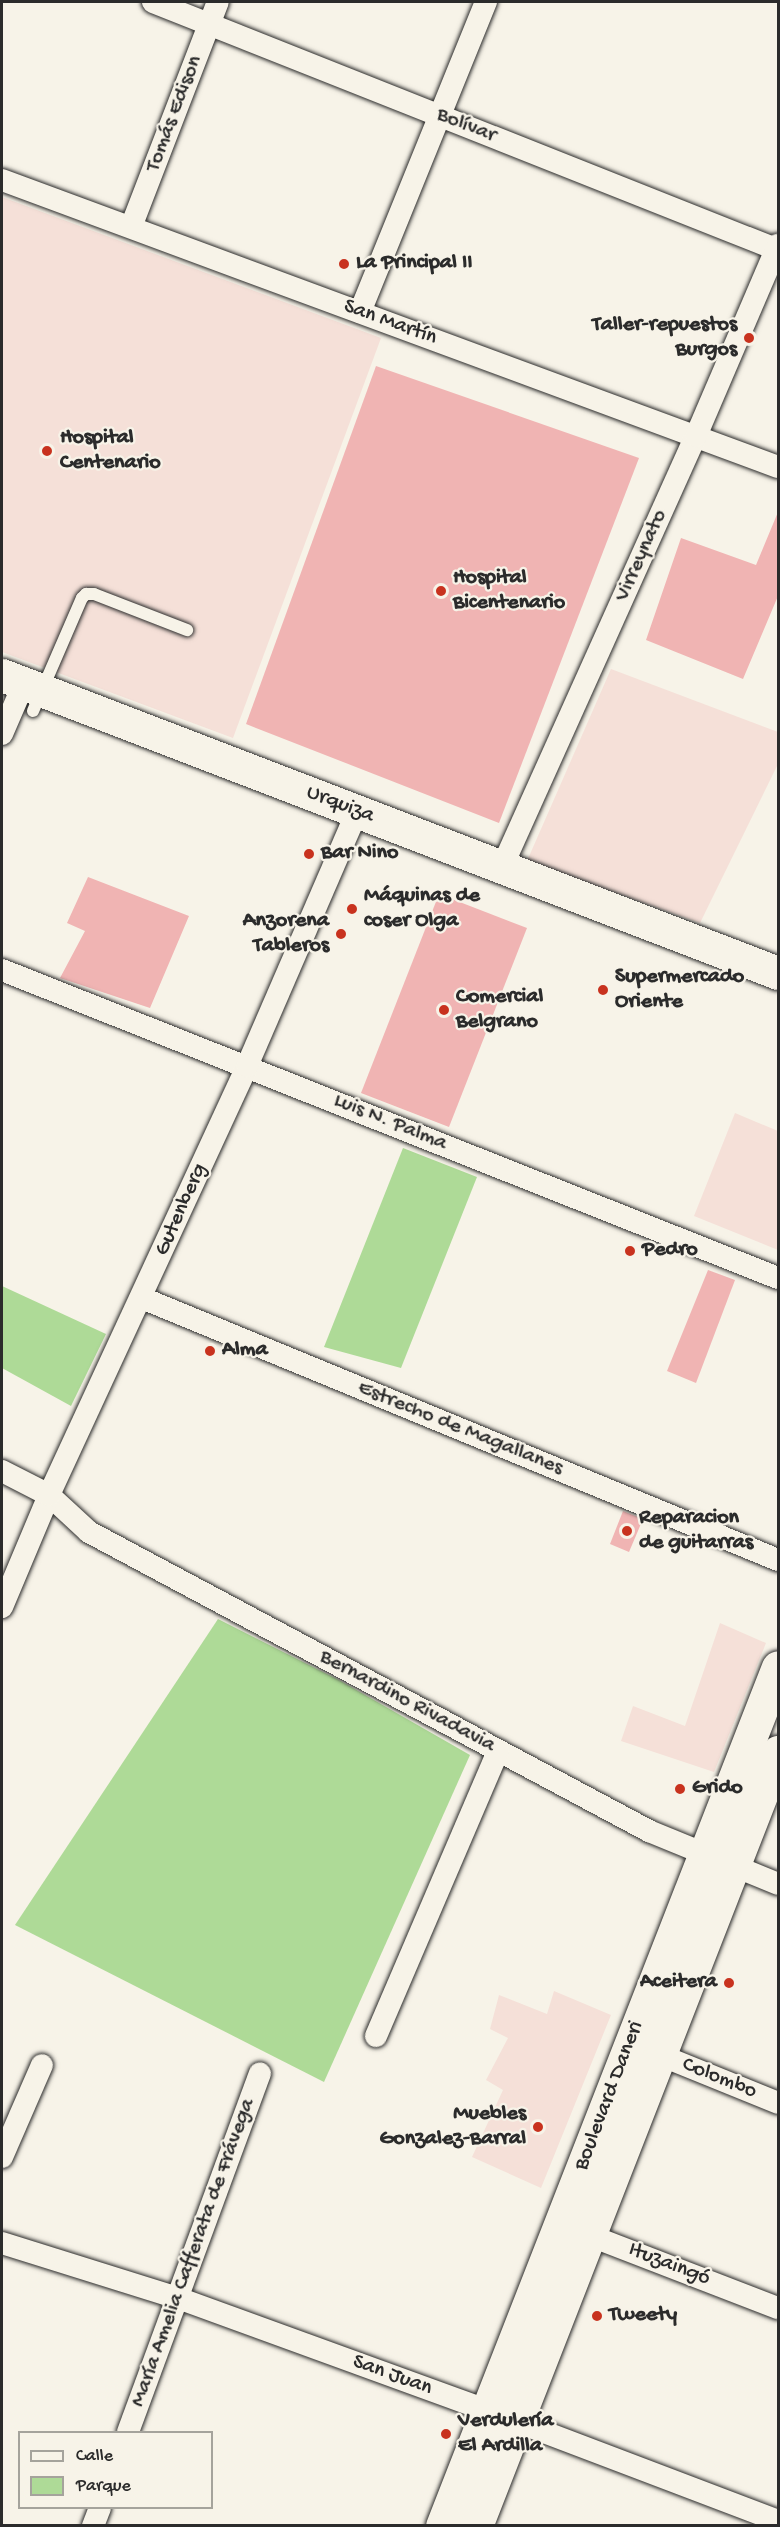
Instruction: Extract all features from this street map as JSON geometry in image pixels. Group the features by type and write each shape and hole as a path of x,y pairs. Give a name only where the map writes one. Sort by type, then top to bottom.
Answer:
{"main road":[{"name":"Urquiza","path":"19,694 353,822 778,994"},
{"name":"Urquiza","path":"353,822 502,867 778,973"},
{"name":"Boulevard Daneri","path":"476,2526 590,2235 623,2105 660,2055 778,1667"},
{"name":"Boulevard Daneri","path":"442,2526 559,2224 623,2105 719,1861 778,1752"}],"street":[{"name":"Bolívar","path":"153,2 778,248"},
{"name":"Tomás Edison","path":"131,227 218,2"},
{"path":"360,312 486,2"},
{"name":"San Martín","path":"2,180 778,467"},
{"name":"Virreynato","path":"502,867 778,248"},
{"path":"2,734 19,694"},
{"name":"Gutenberg","path":"2,1607 49,1496 247,1066 353,822"},
{"name":"Luis N. Palma","path":"2,970 778,1278"},
{"name":"Estrecho de Magallanes","path":"142,1298 778,1560"},
{"name":"Bernardino Rivadavia","path":"2,1471 49,1496 89,1532 498,1751 649,1831 778,1884"},
{"path":"376,2036 498,1751"},
{"name":"Colombo","path":"660,2055 778,2103"},
{"path":"2,2157 42,2065"},
{"name":"María Amelia Cafferata de Frávega","path":"129,2431 260,2073"},
{"name":"Ituzaingó","path":"559,2224 778,2308"},
{"name":"San Juan","path":"2,2243 178,2298 486,2409 754,2519 778,2521"},
{"path":"93,2526 100,2509"}],"lane":[{"path":"19,694 86,594 94,594 187,630"}],"shaded area":[{"name":"Hospital Centenario","path":"2,197 381,338 233,738 2,652"},
{"path":"611,669 778,732 778,764 700,923 527,861"},
{"path":"735,1113 778,1131 778,1250 694,1216"},
{"path":"720,1623 766,1643 714,1772 621,1741 633,1706 685,1726"},
{"path":"554,1991 611,2015 541,2188 472,2157 503,2090 486,2080 508,2038 490,2029 499,1995 547,2014"}],"green space":[{"path":"403,1148 477,1177 401,1368 324,1347"},
{"path":"2,1286 106,1334 71,1406 2,1368"},
{"path":"218,1619 339,1680 470,1755 324,2082 15,1925"}],"building":[{"name":"Hospital Bicentenario","path":"376,366 639,458 499,823 246,724"},
{"path":"778,512 778,596 743,679 646,640 681,538 756,565"},
{"path":"88,877 189,916 150,1008 60,978 85,931 67,923"},
{"name":"Comercial Belgrano","path":"439,894 527,928 449,1127 361,1093"},
{"path":"708,1270 735,1280 696,1383 667,1371"},
{"name":"Reparacion de guitarras","path":"623,1511 643,1519 629,1552 610,1544"}],"place":[{"name":"La Principal II","path":"344,264"},
{"name":"Taller-repuestos Burgos","path":"749,338"},
{"name":"Hospital Centenario","path":"47,451"},
{"name":"Hospital Bicentenario","path":"441,591"},
{"name":"Bar Nino","path":"309,854"},
{"name":"Máquinas de coser Olga","path":"352,909"},
{"name":"Anzorena Tableros","path":"341,934"},
{"name":"Supermercado Oriente","path":"603,990"},
{"name":"Comercial Belgrano","path":"444,1010"},
{"name":"Pedro","path":"630,1251"},
{"name":"Alma","path":"210,1351"},
{"name":"Reparacion de guitarras","path":"627,1531"},
{"name":"Grido","path":"680,1789"},
{"name":"Aceitera","path":"729,1983"},
{"name":"Muebles Gonzalez-Barral","path":"538,2127"},
{"name":"Tweety","path":"597,2316"},
{"name":"Verdulería El Ardilla","path":"446,2434"}]}
